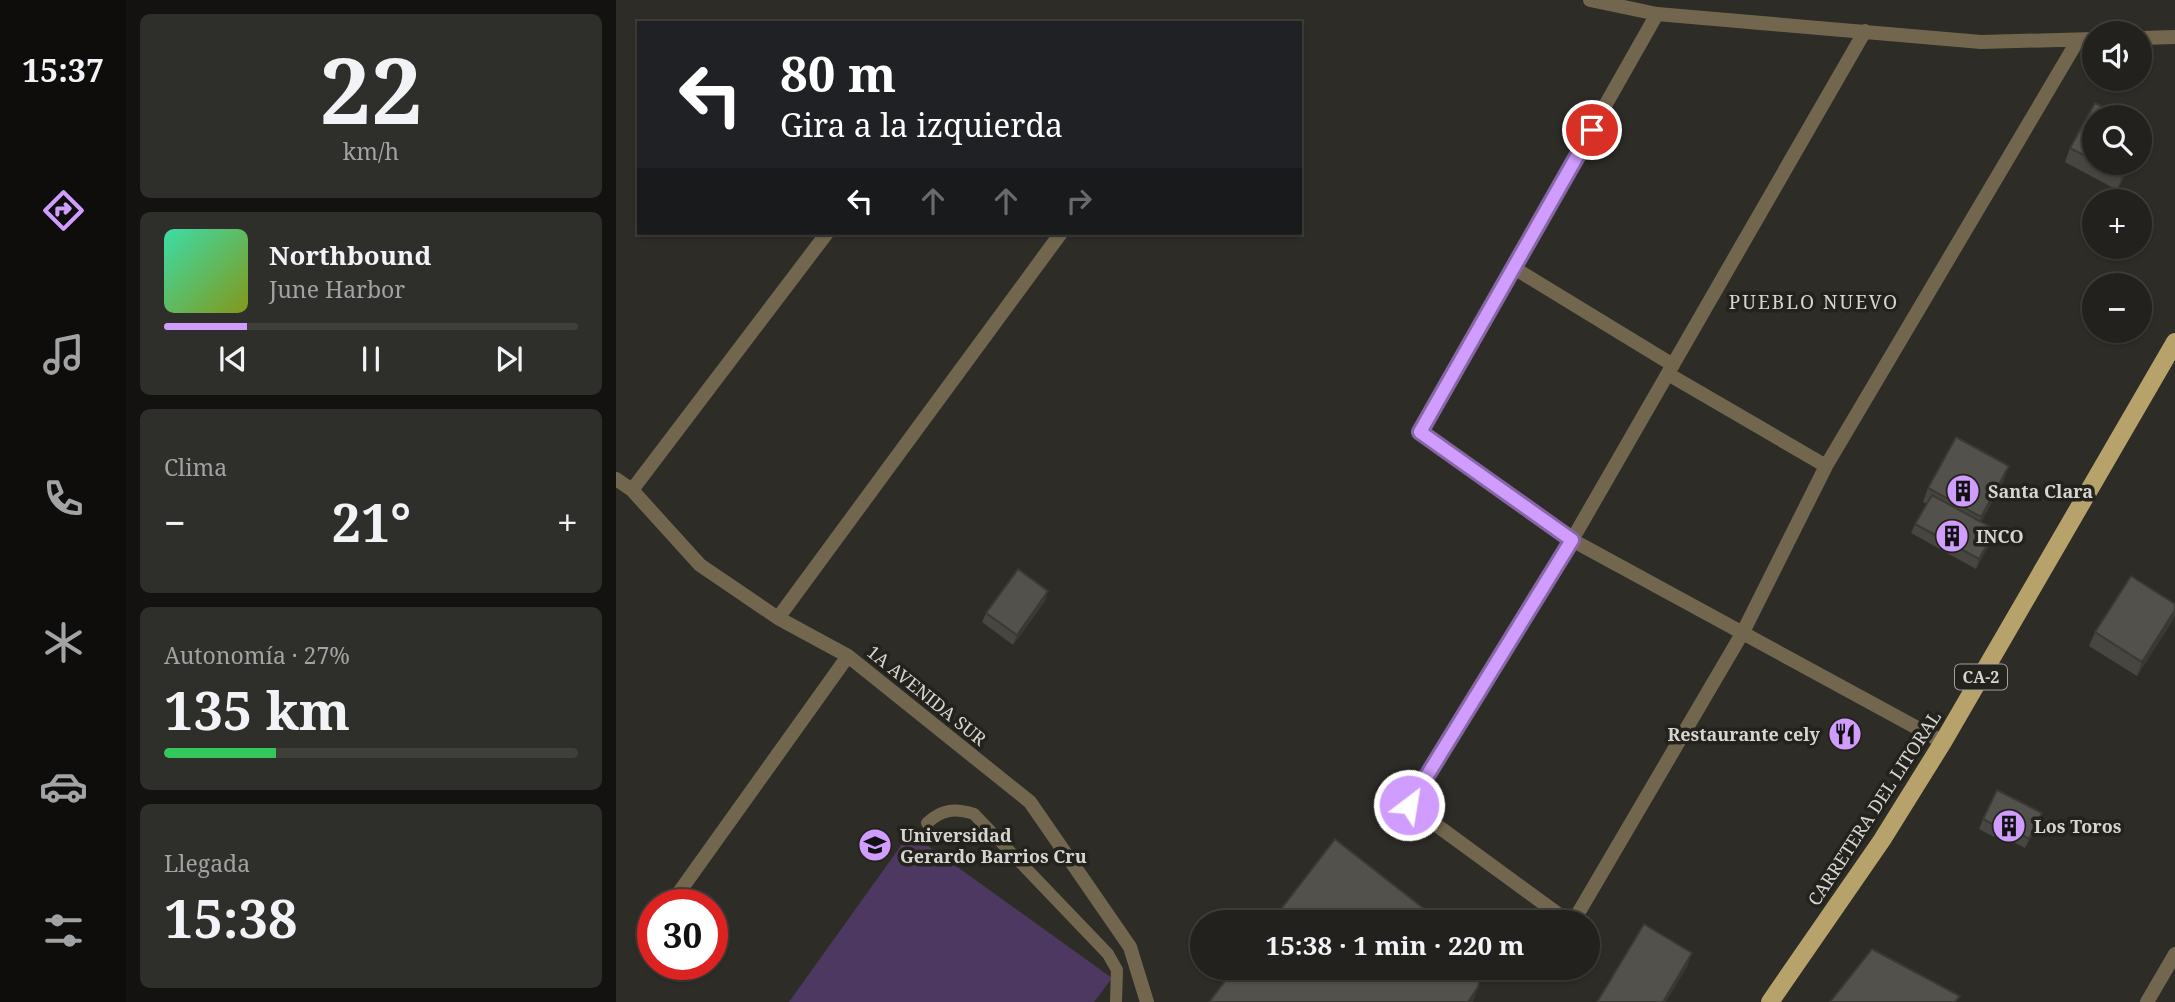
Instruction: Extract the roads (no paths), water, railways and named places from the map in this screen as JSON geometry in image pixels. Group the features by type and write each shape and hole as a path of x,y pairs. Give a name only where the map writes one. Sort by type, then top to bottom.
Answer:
{"main road":[{"name":"CARRETERA DEL LITORAL","path":"1770,1002 1882,840 1943,742 2175,342"}],"street":[{"path":"1590,0 1657,14 1981,42 2082,40"},
{"path":"1657,14 1420,432 1572,540 1943,742"},
{"path":"1554,910 1409,805 1572,540 1865,32"},
{"path":"2152,38 2175,37"},
{"path":"1578,910 1743,632 1826,466 2078,40"},
{"path":"632,491 825,235"},
{"path":"778,618 1060,235"},
{"path":"1514,268 1670,370 1826,466"},
{"name":"1A AVENIDA SUR","path":"616,479 632,491 700,565 778,618 848,656 1030,802 1130,947 1147,1002"},
{"path":"681,889 848,656"},
{"path":"2147,1002 2175,954"}],"lane":[{"path":"927,823 940,812 957,809 974,814 1108,954 1117,970 1116,1002"}],"place":[{"name":"Santa Clara","path":"1963,491"},
{"name":"INCO","path":"1952,536"},
{"name":"Restaurante cely","path":"1845,734"},
{"name":"Los Toros","path":"2009,826"},
{"name":"Universidad Gerardo Barrios Cru","path":"875,845"}],"district":[{"name":"PUEBLO NUEVO","path":"1814,302"}]}
